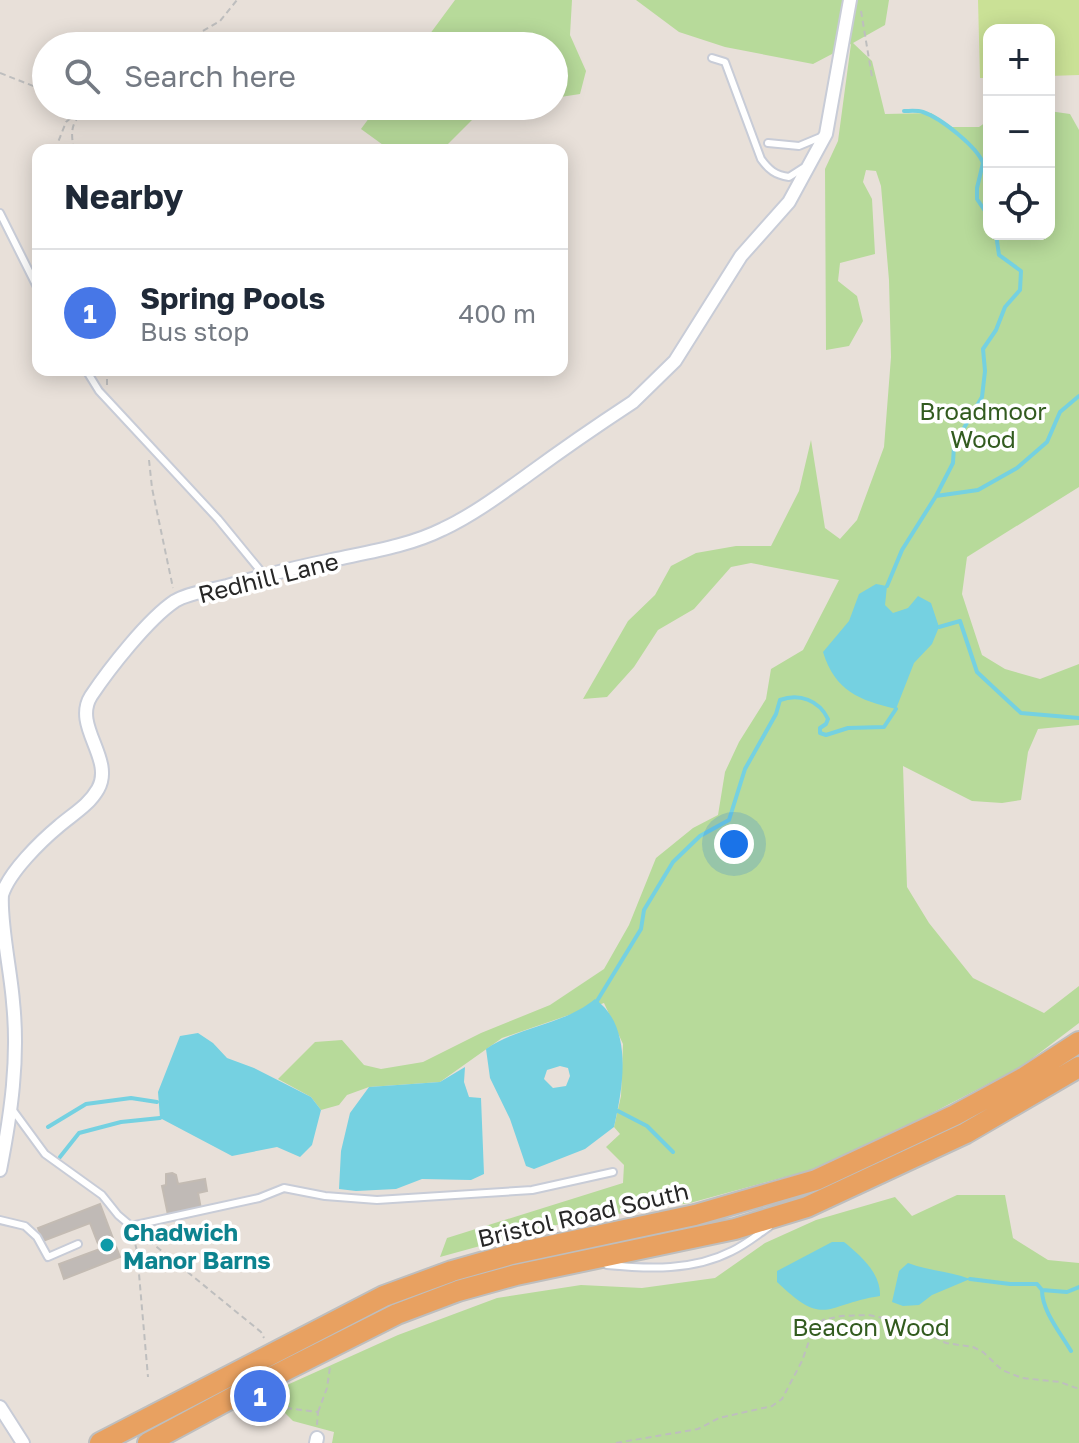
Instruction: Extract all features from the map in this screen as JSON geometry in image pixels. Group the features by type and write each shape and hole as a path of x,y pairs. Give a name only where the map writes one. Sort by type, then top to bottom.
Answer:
{"highway":[{"name":"Bristol Road South","path":"100,1443 384,1296 452,1271 512,1254 695,1215 816,1180 955,1115 1025,1077 1079,1042"},
{"name":"Bristol Road South","path":"148,1443 397,1314 458,1291 575,1262 735,1229 789,1213 966,1133 1079,1067"}],"street":[{"name":"Redhill Lane","path":"0,1170 12,1109 16,1060 13,1001 3,950 1,890 26,858 89,801 99,787 101,764 87,722 89,700 110,670 146,628 176,600 264,575 380,550 441,530 487,504 633,402 675,361 741,256 789,202 826,134 855,3"},
{"path":"0,1407 23,1443"}],"lane":[{"path":"712,58 725,62 761,159 767,167 789,177 812,160"},
{"path":"768,143 799,146 826,134"},
{"path":"0,213 32,277"},
{"path":"90,376 99,391 218,519 264,575"},
{"path":"12,1109 45,1154 102,1195 131,1226 259,1198 284,1188 325,1196 377,1200 532,1190 613,1172"},
{"path":"0,1220 25,1226 37,1237 48,1257 78,1244"}],"path":[{"path":"201,32 220,21 237,0"},
{"path":"855,3 872,77"},
{"path":"0,73 32,86"},
{"path":"57,144 68,120"},
{"path":"73,144 71,130 75,120"},
{"path":"148,444 152,488 176,600"},
{"path":"131,1226 261,1332 265,1340"},
{"path":"131,1226 137,1251 148,1377"},
{"path":"616,1443 698,1429 719,1418 772,1406 782,1399 802,1361 814,1327 823,1320 841,1316 869,1315 911,1324 946,1343 973,1347 1002,1370 1022,1378 1060,1382 1079,1389"},
{"path":"316,1441 318,1412 327,1388 329,1359"},
{"path":"254,1386 260,1396 287,1408 318,1412"}],"green space":[{"path":"455,0 572,0 570,35 586,71 580,94 568,96 568,32 431,32"},
{"name":"Broadmoor Wood","path":"636,0 889,0 885,25 853,43 872,61 885,114 931,113 952,127 979,127 983,124 983,240 1055,240 1055,112 1070,114 1079,130 1079,487 967,557 962,594 982,655 1005,669 1040,679 1079,664 1079,725 1038,729 1028,752 1021,800 1002,803 972,801 903,766 907,887 929,923 973,978 1044,1013 1079,986 1079,1023 1021,1067 880,1140 811,1170 690,1203 571,1221 440,1257 447,1238 623,1183 624,1165 606,1147 620,1134 614,1127 621,1096 623,1044 604,1003 502,1038 440,1082 369,1087 347,1095 339,1105 321,1110 311,1097 278,1079 315,1042 342,1040 364,1065 381,1069 423,1062 481,1033 550,1005 604,969 629,925 656,858 693,828 718,815 725,772 739,742 766,699 771,669 803,650 839,580 751,563 731,567 694,609 658,630 634,667 607,697 583,699 628,621 655,595 671,566 696,553 736,546 771,546 799,491 811,440 825,528 840,539 857,520 884,447 891,357 889,280 881,186 876,171 866,170 863,182 872,199 875,254 840,263 838,281 857,296 863,321 849,346 826,350 825,169 838,141 851,44 813,64 725,47 679,32"},
{"path":"978,0 1079,0 1079,75 1055,76 1055,24 983,24 983,78 980,78"},
{"path":"368,120 472,120 448,144 382,144 361,129"},
{"name":"Beacon Wood","path":"957,1195 1005,1195 1013,1238 1048,1260 1079,1263 1079,1443 332,1443 334,1432 293,1421 275,1403 287,1385 398,1335 497,1298 581,1285 642,1288 715,1278 765,1243 816,1220 895,1197 912,1216"}],"water":[{"path":"876,584 887,586 885,605 893,613 908,608 918,596 931,603 939,627 932,644 914,663 896,709 850,692 834,676 823,652 849,621 859,594"},
{"path":"595,999 616,1025 621,1041 622,1076 614,1127 585,1149 534,1169 526,1166 510,1119 490,1078 486,1049 583,1008","holes":["560,1066 568,1068 570,1076 566,1086 553,1088 544,1079 547,1070"]},
{"path":"198,1033 227,1058 311,1097 321,1110 312,1145 300,1157 277,1147 232,1156 160,1118 158,1092 180,1036"},
{"path":"465,1067 464,1082 469,1097 481,1098 484,1174 471,1180 422,1179 396,1189 339,1189 341,1151 350,1113 369,1087 440,1082"},
{"path":"832,1242 844,1242 863,1259 877,1280 880,1296 826,1310 817,1309 806,1305 777,1282 777,1271"},
{"path":"908,1263 970,1279 932,1295 919,1305 903,1306 892,1302 899,1271"}],"building":[{"path":"166,1174 176,1175 178,1184 205,1179 207,1191 198,1193 201,1209 168,1215 162,1186 166,1185"},
{"name":"Chadwich Manor Barns","path":"100,1204 120,1257 64,1279 59,1264 100,1249 90,1223 43,1241 38,1228"}],"waterway":[{"path":"904,111 930,115 974,149 983,163 977,188 977,199 983,208"},
{"path":"887,586 902,550 953,463 954,445 982,397 985,371 983,349 996,330 1005,307 1020,290 1021,271 999,255 997,240"},
{"path":"936,496 978,490 1017,468 1047,442 1060,412 1079,396"},
{"path":"939,627 960,621 977,672 1021,713 1079,718"},
{"path":"597,1001 641,929 644,910 673,862 700,836 729,820 745,769 776,714 780,700 794,697 814,703 828,719 820,728 820,733 826,735 848,728 884,727 896,709"},
{"path":"48,1127 86,1104 131,1098 157,1102"},
{"path":"618,1111 647,1126 673,1152"},
{"path":"60,1157 79,1133 121,1122 160,1118"},
{"path":"970,1279 1037,1284 1042,1290 1067,1292 1079,1287"},
{"path":"1042,1290 1048,1314 1071,1351"}],"place":[{"name":"Chadwich Manor Barns","path":"107,1245"},
{"name":"Spring Pools","path":"260,1396"}]}
